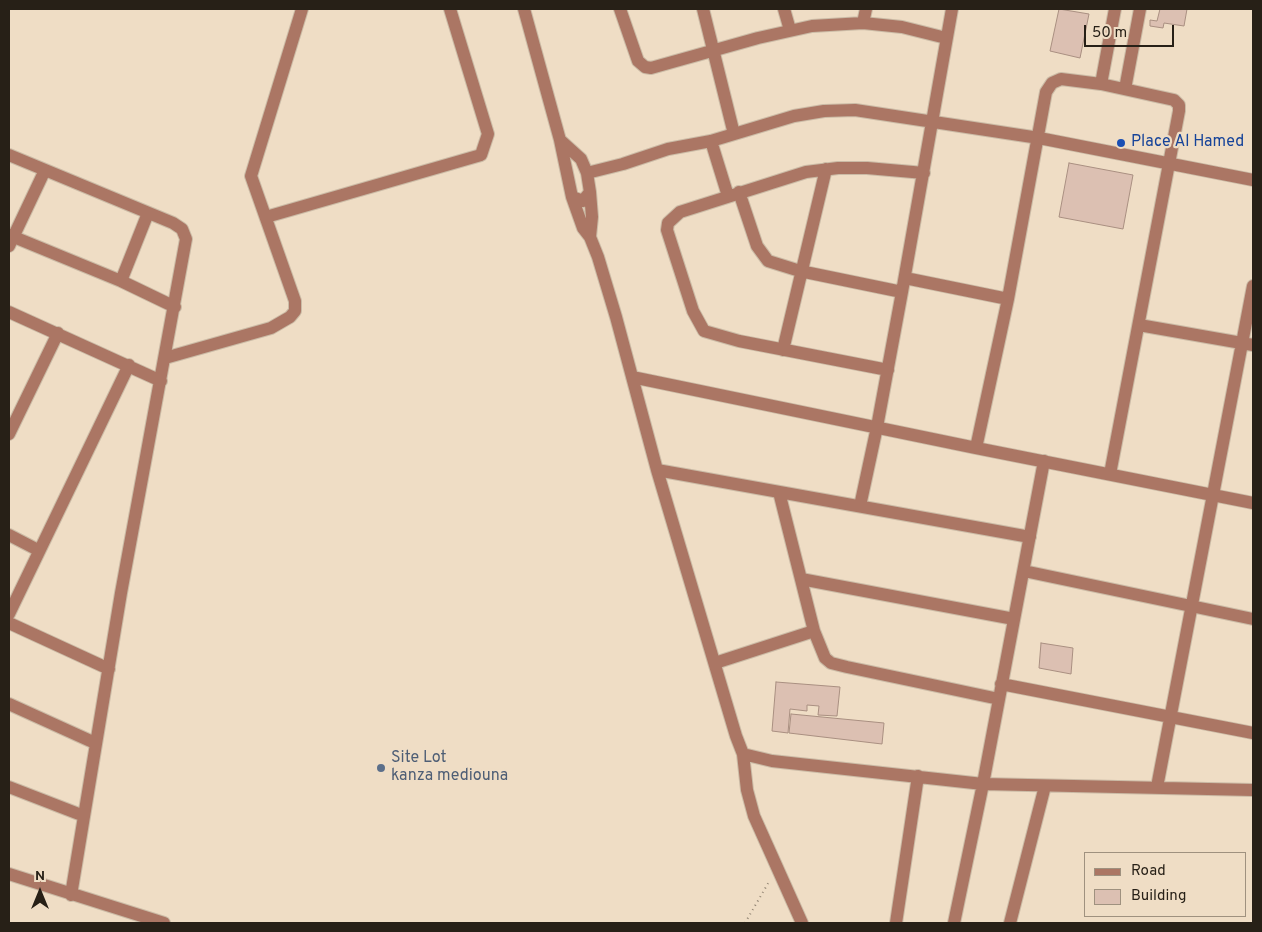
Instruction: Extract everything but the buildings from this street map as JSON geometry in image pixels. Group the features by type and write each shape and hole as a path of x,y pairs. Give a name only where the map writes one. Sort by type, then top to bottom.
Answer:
{"street":[{"path":"165,358 272,328 290,317 295,311 295,301 251,176 302,9"},
{"path":"266,217 481,156 488,134 451,9"},
{"path":"524,9 560,140 572,197 583,228 590,237 601,265 657,470 743,754 747,790 761,833 802,923"},
{"path":"620,9 634,54 645,68 655,68 714,50 812,26 863,23 902,27 946,38"},
{"path":"703,9 734,134"},
{"path":"784,9 790,30"},
{"path":"863,23 866,9"},
{"path":"860,506 888,370 952,9"},
{"path":"1101,84 1115,9"},
{"path":"1125,89 1140,9"},
{"path":"976,448 1008,299 1046,92 1052,83 1061,79 1101,84 1174,100 1179,105 1110,474"},
{"path":"587,173 624,164 668,149 711,142 794,116 837,110 874,111 1039,138 1253,180"},
{"path":"560,140 581,159 587,173 592,216 590,237"},
{"path":"711,142 761,254 774,263 800,271 902,292"},
{"path":"9,155 178,226 186,235 186,249 121,592 71,895"},
{"path":"564,165 570,158 581,159"},
{"path":"888,370 783,350 706,332 695,316 668,230 668,223 680,212 797,175 826,169 867,168 924,173"},
{"path":"783,350 800,271 826,169"},
{"path":"45,170 10,239 121,281 175,307"},
{"path":"572,197 584,200 590,192"},
{"path":"121,281 148,213"},
{"path":"905,278 1008,299"},
{"path":"1157,787 1214,495 1248,344 1253,286"},
{"path":"9,312 161,381"},
{"path":"1139,325 1248,344"},
{"path":"9,434 58,334"},
{"path":"9,614 38,550 129,365"},
{"path":"632,377 1253,503"},
{"path":"954,923 984,784 1001,684 1044,461"},
{"path":"657,470 1030,537"},
{"path":"778,492 814,631 822,654 831,663 999,699"},
{"path":"9,535 38,550"},
{"path":"1024,571 1253,619"},
{"path":"801,579 1014,619"},
{"path":"9,623 109,669"},
{"path":"715,663 814,631"},
{"path":"1001,684 1253,733"},
{"path":"9,704 96,743"},
{"path":"743,754 772,761 984,784 1253,790"},
{"path":"896,923 918,776"},
{"path":"1010,923 1045,786"},
{"path":"9,787 84,816"},
{"path":"9,874 164,923"}],"path":[{"path":"745,923 776,868"}],"place":[{"name":"Place Al Hamed","path":"1121,143"},
{"name":"Site Lot kanza mediouna","path":"381,768"}]}
